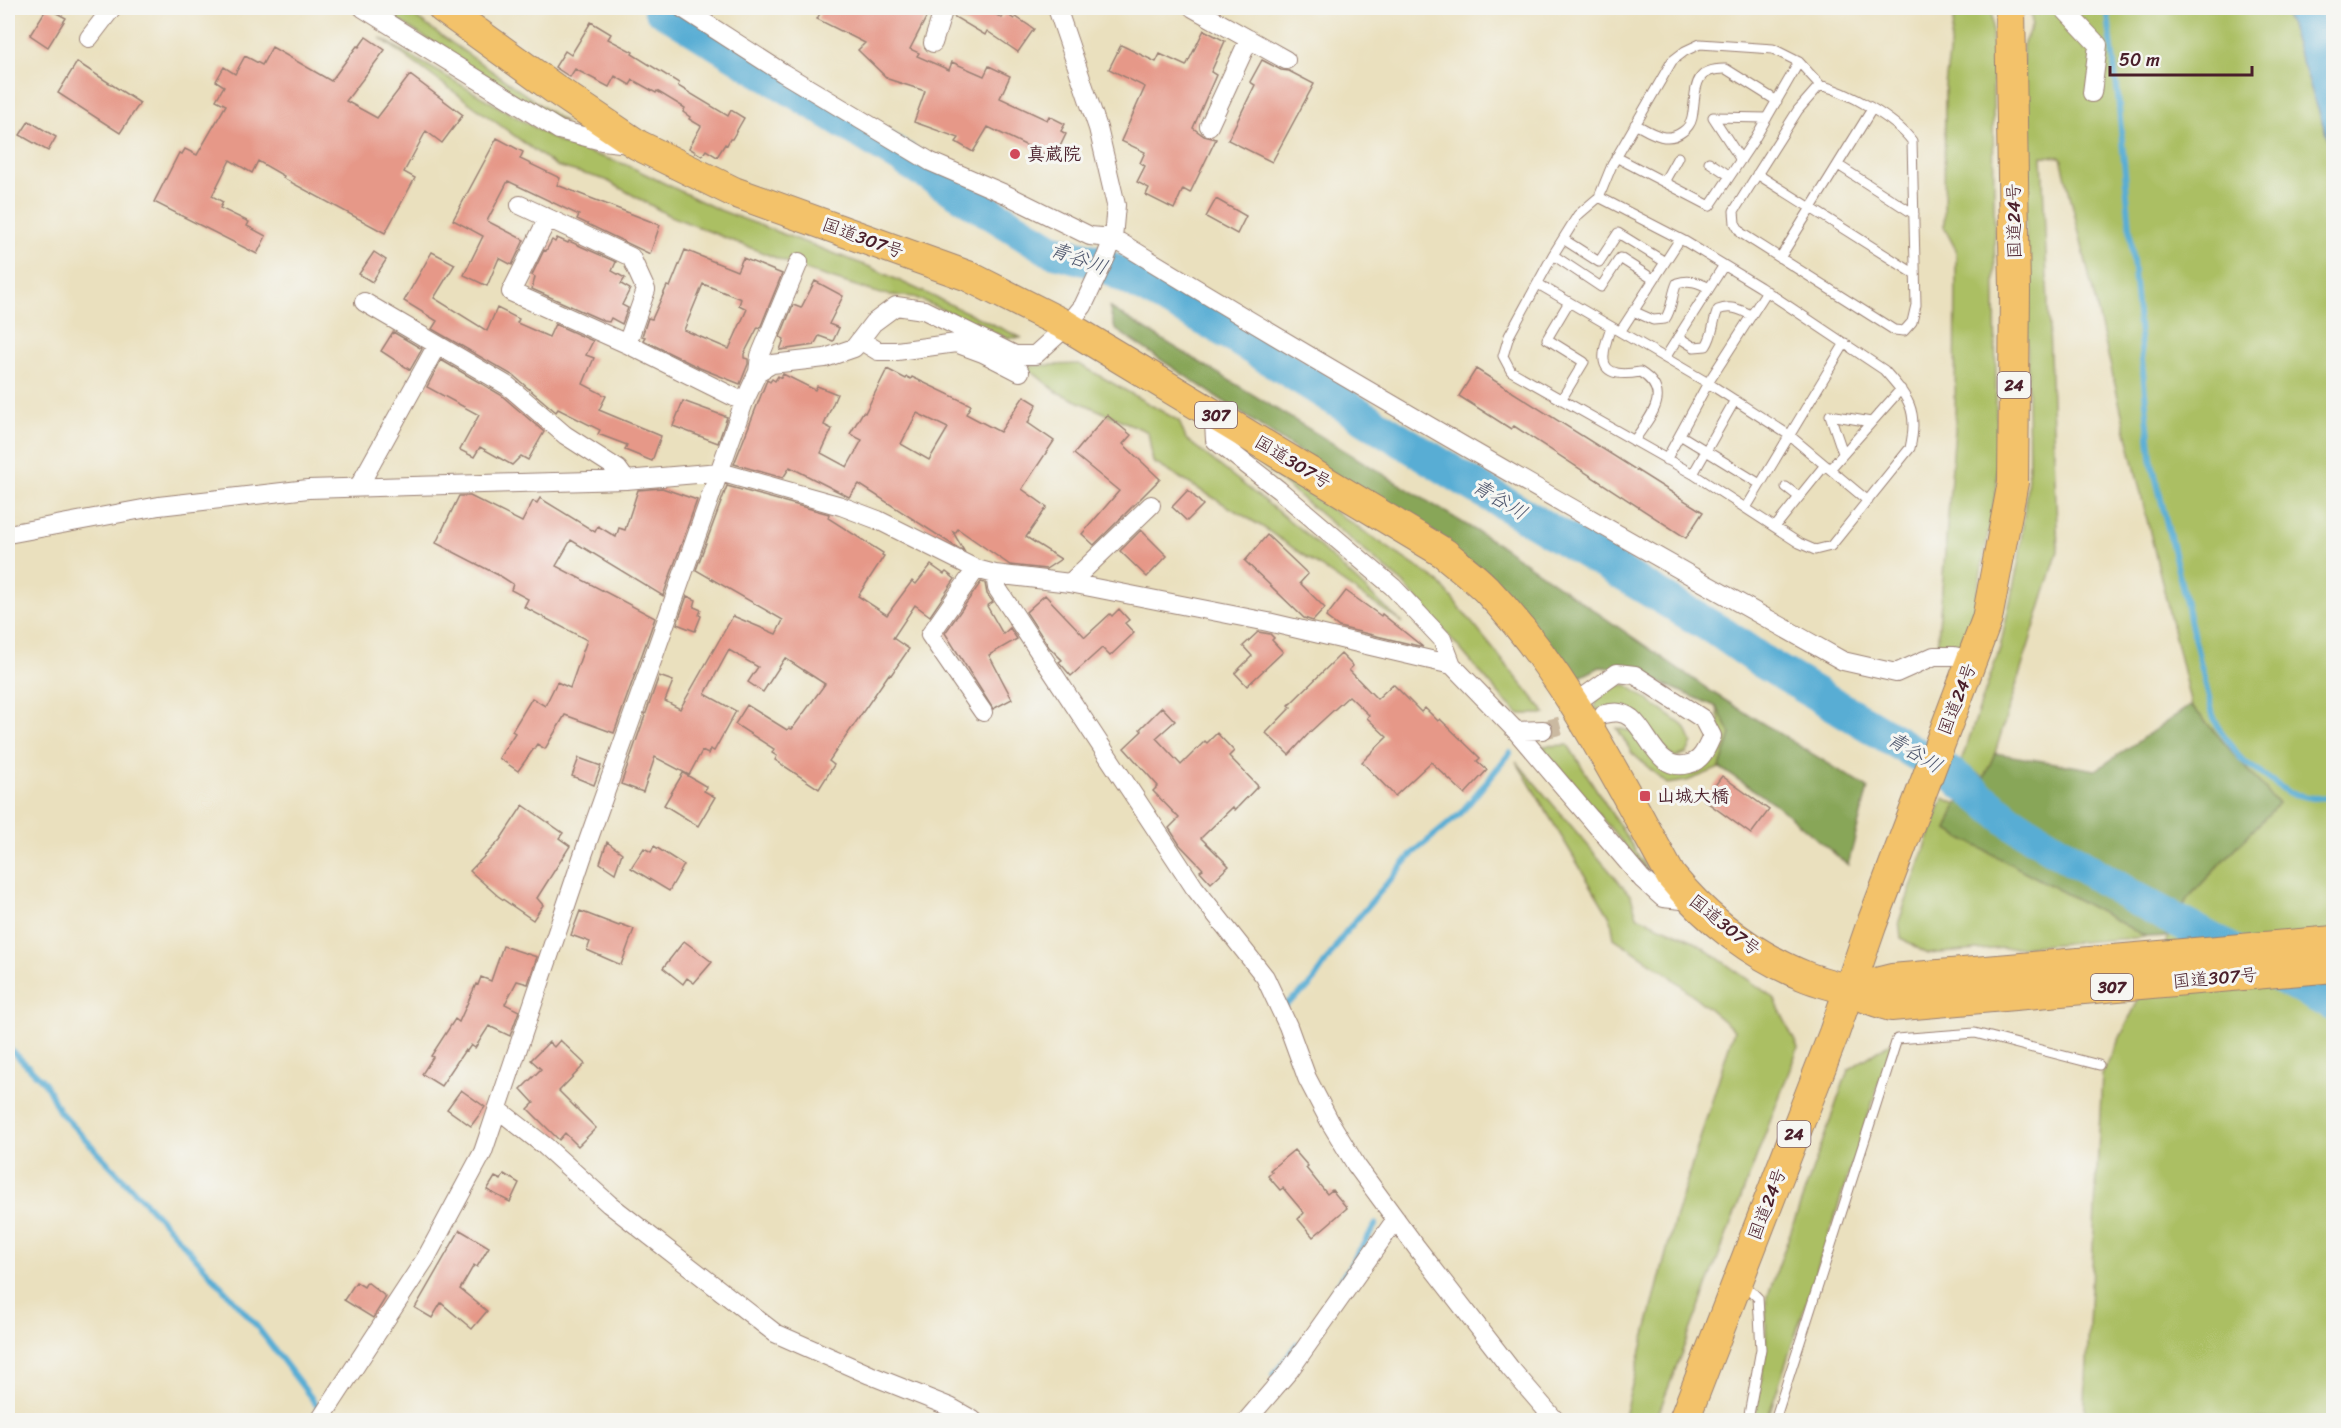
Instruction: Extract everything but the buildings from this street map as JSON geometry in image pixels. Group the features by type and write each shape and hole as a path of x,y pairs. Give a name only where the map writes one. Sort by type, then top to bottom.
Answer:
{"highway":[{"name":"国道307号","path":"443,8 555,89 638,145 734,192 1075,316 1211,413 1444,554 1485,588 1531,644 1574,704 1671,876 1691,901 1762,956 1808,977 1848,990 1891,992 2334,967"},
{"name":"国道24号","path":"1684,1420 1834,1033 1912,816 1987,619 2013,482 2015,291 2010,8"},
{"name":"国道307号","path":"1891,992 2334,941"}],"street":[{"path":"89,38 112,8"},
{"path":"363,8 559,130 602,141 638,145"},
{"path":"682,8 783,73 931,162 1005,194 1090,236 1113,238 1255,325 1555,500 1844,661 1896,673 1934,656 1954,656 1973,660"},
{"path":"933,43 944,8"},
{"path":"758,372 772,364 825,358 854,348 873,323 896,306 924,310 1015,355 1035,355 1075,316 1106,257 1113,238 1116,205 1098,128 1057,8"},
{"path":"1193,8 1286,60"},
{"path":"2063,8 2098,45 2092,93"},
{"path":"1209,126 1250,39"},
{"path":"520,205 631,257 646,290 627,344"},
{"path":"548,218 511,292 627,344 744,402"},
{"path":"320,1420 389,1318 426,1258 483,1152 582,858 744,402 758,372 760,356 799,262"},
{"path":"364,302 508,386 565,435 618,469 626,480"},
{"path":"860,340 878,351 897,351 956,343 983,353 1020,372"},
{"path":"359,486 437,345"},
{"path":"1211,413 1215,440 1280,490 1393,587 1442,639 1452,665 1516,731 1642,879 1663,898 1691,901"},
{"path":"8,534 159,506 308,489 626,480 720,472 841,506 878,520 976,569 995,574 1070,583 1268,622 1452,665"},
{"path":"1070,583 1151,505"},
{"path":"976,569 930,635 983,712"},
{"path":"995,574 997,588 1194,887 1265,977 1288,1026 1307,1078 1356,1165 1510,1368 1555,1420"},
{"path":"1574,704 1617,673 1635,675 1703,719 1712,736 1706,752 1694,763 1679,767 1663,760 1631,717 1617,711 1604,714"},
{"path":"1516,731 1543,730"},
{"path":"499,1110 545,1146 609,1204 776,1333 870,1375 950,1407 973,1420"},
{"path":"1247,1420 1289,1371 1396,1219"}],"lane":[{"path":"1599,197 1680,239 1767,291 1884,370 1910,402 1915,429 1910,448 1831,546 1815,550 1799,543 1693,474 1511,371 1503,356 1509,336 1553,255 1578,215 1599,197 1616,157 1672,61 1685,51 1700,44 1773,49 1799,62 1820,85 1837,89 1905,131 1912,141 1916,305 1912,322 1904,331 1893,330 1741,233 1735,224 1734,211 1798,110 1820,85"},
{"path":"1616,157 1710,206 1767,118 1799,62"},
{"path":"1635,124 1657,136 1674,137 1685,130 1692,120 1696,84 1700,76 1717,69 1726,69 1777,101"},
{"path":"1780,258 1872,109"},
{"path":"1741,160 1713,117 1767,118"},
{"path":"1664,182 1678,157"},
{"path":"1709,162 1730,176"},
{"path":"1838,165 1914,214"},
{"path":"1757,174 1915,274"},
{"path":"1563,239 1599,262 1618,233 1665,262"},
{"path":"1620,332 1680,239"},
{"path":"1553,255 1601,286 1620,258 1653,279"},
{"path":"1665,358 1724,265"},
{"path":"1633,311 1653,320 1665,319 1672,307 1672,293 1677,283 1698,282 1709,288"},
{"path":"1538,284 1708,383 1789,435 1868,501"},
{"path":"1666,460 1708,383 1767,291"},
{"path":"1561,400 1584,362 1547,339 1569,302"},
{"path":"1677,337 1694,346 1706,346 1713,334 1713,320 1718,310 1726,307 1739,309 1751,315"},
{"path":"1611,327 1602,351 1603,360 1610,371 1620,375 1640,372 1651,378 1657,391 1658,403 1634,441"},
{"path":"1746,508 1845,344"},
{"path":"1775,527 1799,497 1843,453 1900,389"},
{"path":"1693,474 1735,400"},
{"path":"1843,453 1830,415 1871,422"},
{"path":"1680,435 1760,484"},
{"path":"1786,487 1799,497"},
{"path":"1775,1420 1897,1039 1975,1033 2099,1065"},
{"path":"1739,1278 1758,1298 1761,1349 1748,1420"}],"green space":[{"path":"379,8 402,8 566,123 544,114"},
{"path":"1955,8 1992,8 1997,487 1966,652 1937,650 1955,429 1956,250 1944,227 1945,85"},
{"path":"2031,8 2284,8 2334,154 2333,1420 2084,1420 2102,1075 2187,899 2278,804 2191,705 2061,157 2042,156 2058,551 1995,753 1984,778 1961,762 2000,648 2019,560 2029,468 2023,45 2032,25"},
{"path":"380,38 563,144 627,165 717,209 870,267 1022,338 1007,338 914,297 881,294 809,271 668,215 606,180 556,166"},
{"path":"1109,307 1501,546 1715,694 1868,788 1848,865 1774,803 1720,768 1731,734 1717,707 1629,669 1600,667 1574,680 1349,485 1115,329"},
{"path":"1079,364 1179,421 1186,439 1305,533 1402,623 1261,526 1153,462 1148,432 1057,392 1025,366"},
{"path":"1245,451 1439,582 1546,714 1519,714 1505,701 1403,583"},
{"path":"1608,685 1627,685 1685,727 1692,743 1687,753 1674,758 1625,711 1595,710 1597,698"},
{"path":"2191,705 2278,804 2187,899 2169,936 2147,937 1947,830 1957,804 1984,778 1995,753 2096,770"},
{"path":"1717,707 1731,734 1720,768 1687,781 1667,784 1632,753 1617,728 1631,731 1659,763 1673,770 1693,772 1712,761 1722,744"},
{"path":"1568,745 1654,880 1541,746"},
{"path":"1516,761 1631,896 1637,916 1692,940 1774,998 1798,1048 1656,1420 1623,1420 1675,1219 1734,1030 1668,974 1614,938 1611,919"},
{"path":"1943,798 1957,804 1947,830 2147,937 1927,954 1901,938 1899,921"},
{"path":"1893,1041 1767,1420 1755,1420 1766,1348 1766,1301 1848,1070"}],"water":[{"path":"2284,8 2333,8 2333,154"}],"waterway":[{"name":"青谷川","path":"660,8 1051,250 1100,263 1217,326 1467,481 1723,634 1763,662 1954,776 2010,821 2134,898 2334,1005"},
{"path":"2107,8 2118,96 2151,458 2213,715 2218,727 2242,760 2289,793 2313,798 2334,797"},
{"path":"1281,1008 1309,987 1345,933 1413,853 1460,814 1510,753"},
{"path":"8,1047 45,1083 59,1111 255,1324 319,1408"},
{"path":"1324,1307 1376,1224"},
{"path":"1274,1375 1297,1344"}],"tunnel":[{"path":"1543,730 1590,718"}],"place":[{"name":"真蔵院","path":"1015,154"},
{"name":"山城大橋","path":"1645,796"}]}
